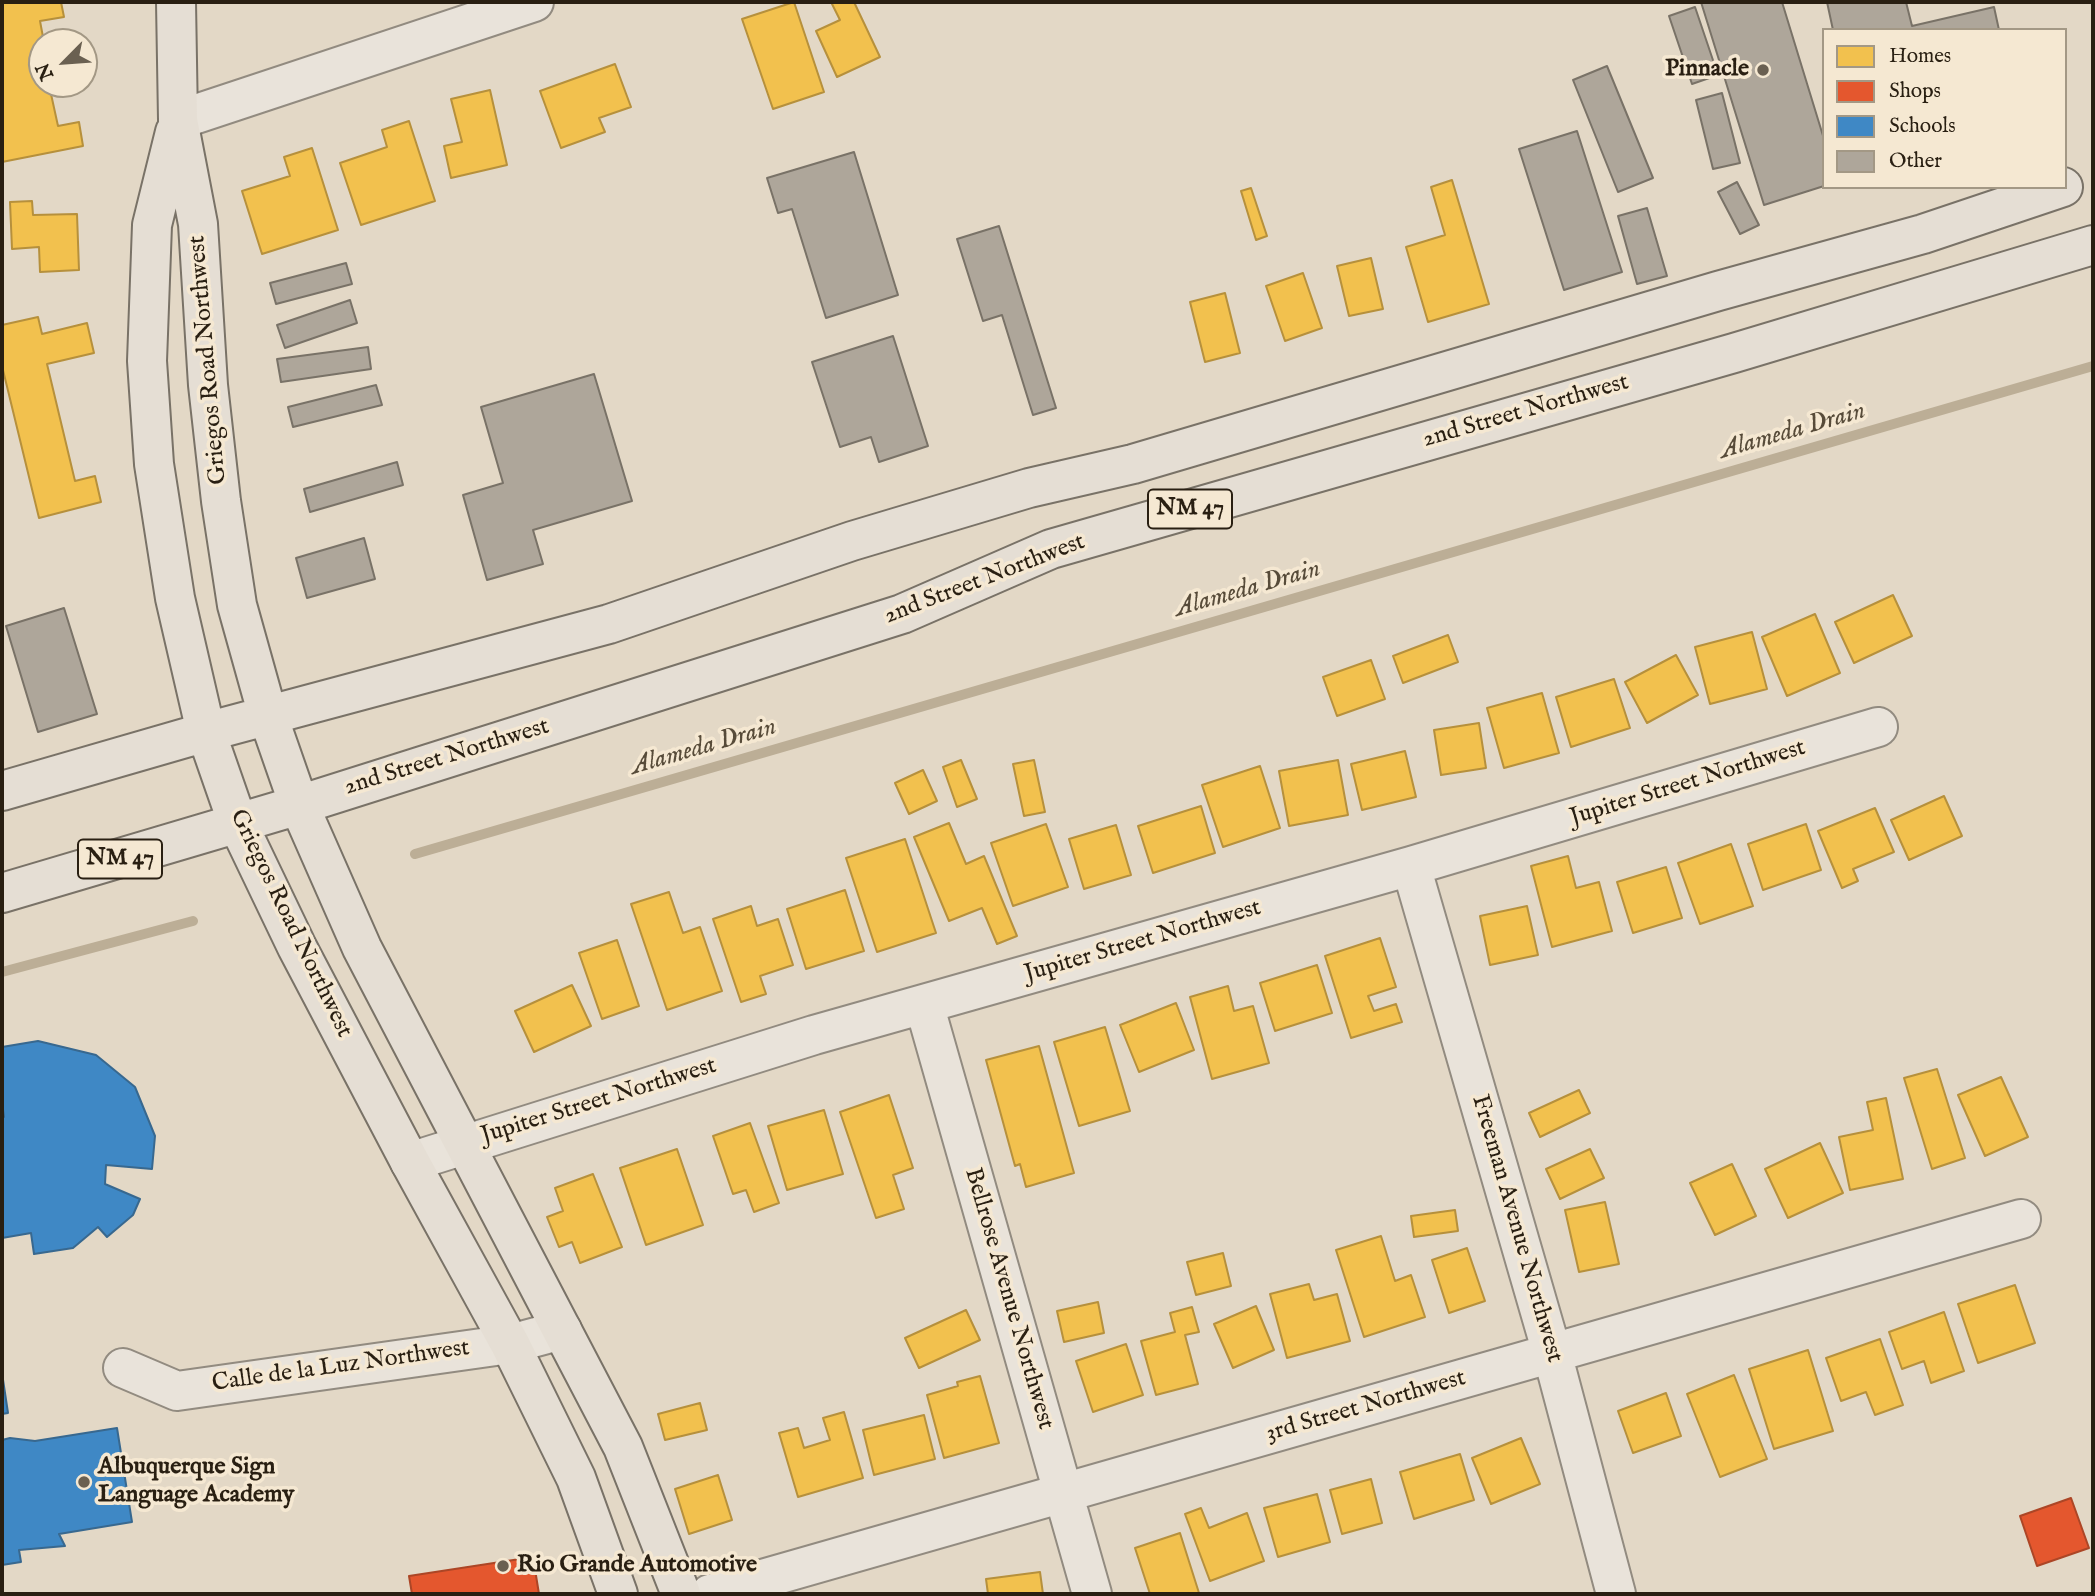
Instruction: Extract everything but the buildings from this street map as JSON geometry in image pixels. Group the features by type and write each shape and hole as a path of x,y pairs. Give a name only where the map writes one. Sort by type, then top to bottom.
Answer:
{"main road":[{"name":"Griegos Road Northwest","path":"176,2 178,120 198,224 208,385 223,514 237,605 268,716 299,805 362,948 624,1447 681,1594"},
{"name":"Griegos Road Northwest","path":"178,120 152,225 147,361 154,464 175,598 206,732 238,824 297,947 510,1344 576,1478 618,1594"},
{"name":"NM 47","path":"2067,186 2093,177"},
{"name":"NM 47","path":"2,791 206,732 609,624 852,541 1029,488 1133,464 1718,291 1923,234 2058,189"},
{"name":"2nd Street Northwest","path":"2,893 238,824 902,614 1051,549 1721,357 2093,245"}],"street":[{"path":"178,120 534,2"},
{"name":"Jupiter Street Northwest","path":"410,1162 814,1035 1411,866 1878,727"},
{"name":"Freeman Avenue Northwest","path":"1411,866 1552,1353 1616,1594"},
{"name":"Bellrose Avenue Northwest","path":"924,1004 1092,1594"},
{"name":"3rd Street Northwest","path":"710,1594 2021,1219"},
{"name":"Calle de la Luz Northwest","path":"123,1368 177,1391 510,1344 562,1330"}],"waterway":[{"name":"Alameda Drain","path":"415,854 2093,366"},
{"name":"Alameda Drain","path":"2,972 193,921"}],"place":[{"name":"Pinnacle","path":"1763,70"},
{"name":"Albuquerque Sign Language Academy","path":"84,1482"},
{"name":"Rio Grande Automotive","path":"503,1566"}]}
